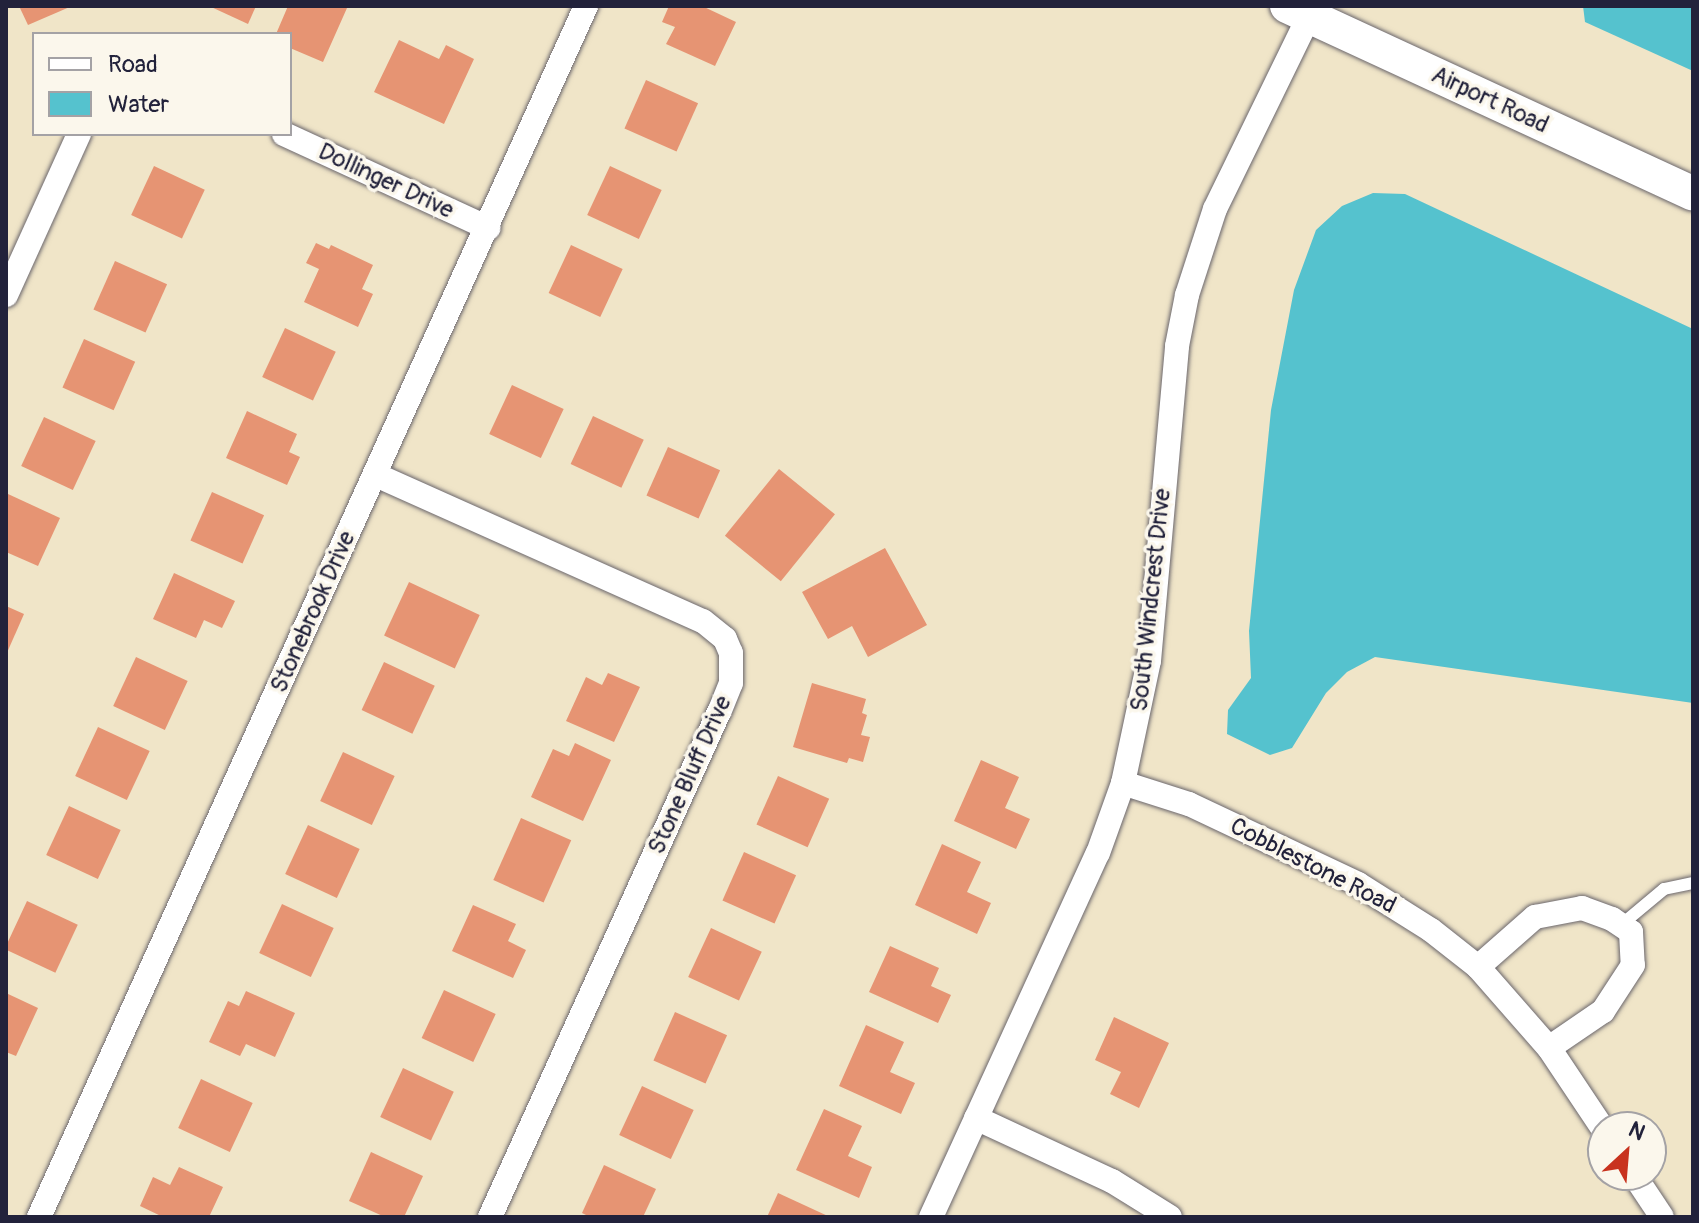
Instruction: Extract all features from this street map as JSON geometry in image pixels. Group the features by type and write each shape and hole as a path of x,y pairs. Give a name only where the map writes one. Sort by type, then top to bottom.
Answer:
{"main road":[{"name":"Airport Road","path":"1303,9 1693,194"}],"street":[{"name":"Stonebrook Drive","path":"39,1217 586,6"},
{"name":"South Windcrest Drive","path":"931,1217 1098,853 1123,783 1149,661 1177,346 1187,295 1215,209 1303,9"},
{"path":"6,295 78,136"},
{"name":"Dollinger Drive","path":"288,136 488,228"},
{"name":"Stone Bluff Drive","path":"376,475 703,621 725,639 731,653 731,683 719,712 490,1217"},
{"name":"Cobblestone Road","path":"1123,783 1189,804 1358,884 1431,930 1478,967 1549,1048 1591,1111"},
{"path":"1478,967 1535,917 1582,908 1631,932 1633,965 1603,1011 1549,1048"},
{"path":"976,1118 1112,1181 1170,1217"},
{"path":"1645,1191 1662,1217"}],"lane":[{"path":"1621,925 1664,889 1693,883"}],"water":[{"path":"1583,6 1693,6 1693,71 1585,22"},
{"path":"1373,193 1405,194 1693,329 1693,703 1375,657 1347,672 1326,693 1292,748 1270,755 1227,734 1228,710 1251,678 1249,631 1271,410 1294,290 1316,230 1342,206"}],"building":[{"path":"19,6 72,6 28,25"},
{"path":"209,6 256,6 248,24"},
{"path":"288,6 347,8 323,62 292,49 292,32 277,32"},
{"path":"669,6 702,6 736,22 715,66 666,44 675,27 662,22"},
{"path":"399,40 439,59 446,45 474,59 444,124 374,92"},
{"path":"646,80 698,103 677,152 624,128"},
{"path":"154,166 205,190 182,239 131,215"},
{"path":"610,166 662,190 639,239 587,215"},
{"path":"316,243 329,249 331,245 373,265 362,289 373,294 358,327 304,302 319,269 306,263"},
{"path":"571,245 623,269 600,317 549,293"},
{"path":"115,261 167,284 146,333 93,309"},
{"path":"285,328 336,352 313,401 262,377"},
{"path":"84,339 135,362 114,410 62,387"},
{"path":"512,385 564,409 541,458 489,434"},
{"path":"247,411 297,434 289,452 300,457 287,485 226,458"},
{"path":"593,416 644,440 621,488 571,464"},
{"path":"44,417 96,441 73,490 21,466"},
{"path":"668,447 720,470 699,519 646,495"},
{"path":"779,469 835,514 781,581 725,536"},
{"path":"212,492 264,515 243,564 190,540"},
{"path":"8,494 60,518 38,566 6,552"},
{"path":"885,548 927,625 868,657 852,626 828,639 802,592"},
{"path":"174,573 235,601 222,628 204,620 196,638 153,619"},
{"path":"409,582 480,615 455,668 384,635"},
{"path":"6,606 24,614 6,655"},
{"path":"136,657 188,681 165,730 113,706"},
{"path":"384,662 435,686 412,734 362,710"},
{"path":"608,673 640,687 614,742 566,721 586,677 602,685"},
{"path":"812,683 866,699 862,713 867,715 861,735 870,737 863,762 849,758 847,763 793,747"},
{"path":"98,727 150,751 127,800 75,776"},
{"path":"575,743 611,760 583,821 531,797 553,749 569,756"},
{"path":"343,752 395,776 372,825 320,801"},
{"path":"981,760 1019,777 1005,808 1030,819 1016,849 954,821"},
{"path":"778,776 829,799 808,847 756,824"},
{"path":"69,806 121,830 98,879 46,855"},
{"path":"521,818 571,840 544,902 493,880"},
{"path":"308,825 360,849 337,898 285,874"},
{"path":"942,844 981,862 967,892 991,903 977,934 915,905"},
{"path":"744,852 796,875 775,924 722,900"},
{"path":"27,901 78,925 55,973 6,950"},
{"path":"282,904 334,928 311,977 259,953"},
{"path":"473,905 516,924 508,941 526,950 513,978 452,951"},
{"path":"711,928 762,952 739,1001 688,977"},
{"path":"890,946 939,968 931,986 951,995 938,1023 869,992"},
{"path":"444,990 496,1014 473,1062 422,1038"},
{"path":"246,991 295,1013 275,1057 246,1044 240,1056 209,1042 228,1001 239,1006"},
{"path":"6,993 38,1008 16,1056 6,1052"},
{"path":"675,1012 727,1035 706,1084 653,1060"},
{"path":"1114,1017 1169,1043 1139,1108 1110,1094 1121,1072 1095,1060"},
{"path":"866,1025 904,1042 890,1072 915,1083 901,1114 839,1086"},
{"path":"403,1068 454,1092 431,1141 380,1117"},
{"path":"201,1079 253,1103 230,1152 178,1128"},
{"path":"642,1086 694,1110 671,1159 619,1135"},
{"path":"824,1109 862,1126 848,1156 872,1167 859,1198 796,1170"},
{"path":"371,1152 423,1176 404,1217 385,1217 349,1201"},
{"path":"604,1165 656,1189 643,1217 590,1217 582,1213"},
{"path":"179,1167 223,1187 209,1217 163,1217 140,1206 153,1177 170,1185"},
{"path":"778,1193 830,1217 767,1217"}]}
